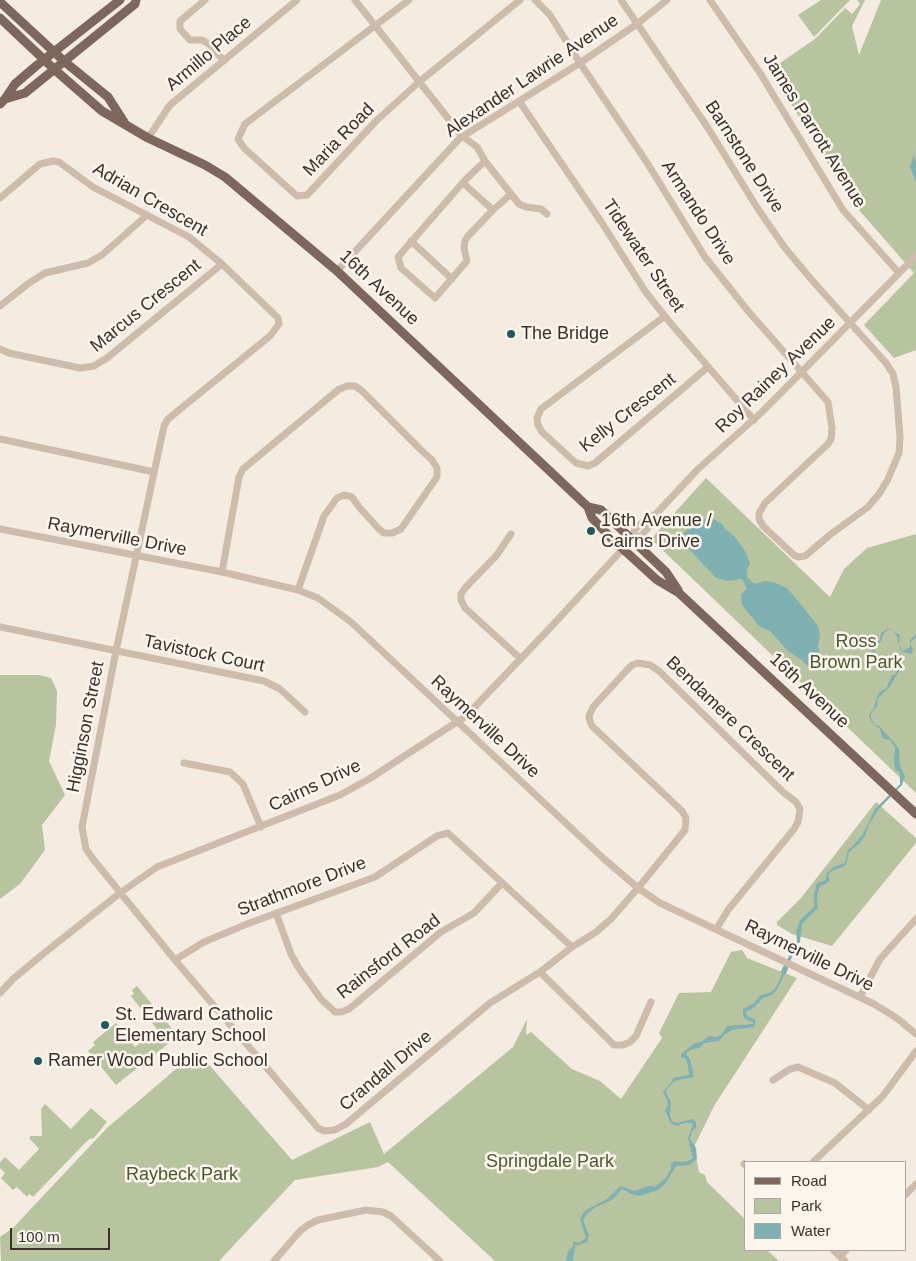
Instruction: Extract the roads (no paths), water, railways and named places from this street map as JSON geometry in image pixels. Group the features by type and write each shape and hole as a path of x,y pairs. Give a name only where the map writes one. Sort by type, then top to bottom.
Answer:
{"main road":[{"path":"3,102 16,84 120,0"},
{"path":"3,102 25,93 55,70 134,4 136,0"},
{"name":"16th Avenue","path":"0,2 64,62 108,98 125,124"},
{"name":"16th Avenue","path":"0,18 102,111 148,138 205,165 225,178 338,271 588,507 592,518 657,580 679,593 916,814"},
{"name":"16th Avenue","path":"588,507 601,510 632,539 666,572 679,593"}],"street":[{"path":"205,0 180,21 180,28 190,40 202,40 209,44 224,61"},
{"name":"Armillo Place","path":"148,138 170,105 297,0"},
{"path":"355,0 462,136 477,147 485,161 511,194 522,206 541,209 547,214"},
{"name":"Maria Road","path":"409,0 245,124 238,139 244,148 297,196 306,195 376,121 420,82 520,0"},
{"path":"535,0 550,15 580,63"},
{"name":"Barnstone Drive","path":"621,0 708,128 765,220 798,265 886,363 893,374 896,387 900,437 899,453 884,486 860,514 831,534 810,554 802,557 794,555 759,520 759,513 765,502 820,453 831,439 832,428 828,402 802,371"},
{"name":"Alexander Lawrie Avenue","path":"338,271 428,170 462,136 580,63 637,24 667,0"},
{"name":"James Parrott Avenue","path":"710,0 760,73 843,210 899,273"},
{"name":"Armando Drive","path":"580,63 646,161 706,258 748,311 802,371"},
{"name":"Tidewater Street","path":"519,101 602,223 640,284 754,420"},
{"name":"Adrian Crescent","path":"0,198 40,164 52,161 59,162 92,187 189,237 222,264 278,318 279,324 270,336 168,419 164,426 137,557"},
{"path":"485,161 463,183 398,257 401,268 435,298 467,261 464,248 468,236 511,194"},
{"path":"463,183 493,210"},
{"path":"0,306 45,273 88,263 102,254 147,215"},
{"path":"411,241 452,279"},
{"name":"Roy Rainey Avenue","path":"632,539 635,530 649,517 656,514 698,469 754,420 916,256"},
{"name":"Marcus Crescent","path":"0,349 80,368 94,366 107,358 222,264"},
{"name":"Kelly Crescent","path":"665,316 541,409 537,418 542,432 576,463 588,466 595,463 708,367"},
{"path":"222,572 239,477 244,469 338,390 347,386 355,386 362,390 432,460 437,468 437,477 401,529 392,533 384,533 378,528 352,497 344,495 337,498 324,516 298,590"},
{"path":"0,439 154,472"},
{"name":"Raymerville Drive","path":"0,529 222,572 298,590 318,598 351,622 603,858 638,888 660,903 717,928 860,997 898,1019 916,1034"},
{"path":"511,534 496,556 465,588 461,600 465,608 521,659"},
{"name":"Cairns Drive","path":"0,994 13,979 120,893 158,867 345,793 370,779 466,716 632,539"},
{"name":"Higginson Street","path":"120,893 86,849 82,827 116,650 137,557"},
{"name":"Tavistock Court","path":"0,627 264,681 280,689 305,712"},
{"name":"Bendamere Crescent","path":"638,888 685,830 686,818 682,811 592,726 589,716 593,707 632,665 644,662 650,664 659,672 783,792 796,802 800,809 798,822 794,829 728,910 717,928"},
{"path":"184,763 230,772 243,784 261,827"},
{"name":"Strathmore Drive","path":"175,960 204,942 276,913 375,877 437,836 443,834 448,834 572,947"},
{"name":"Rainsford Road","path":"276,913 291,954 298,967 321,999 335,1012 341,1012 349,1009 441,932 474,913 502,883"},
{"name":"Crandall Drive","path":"120,893 318,1128 324,1131 335,1130 346,1124 490,1003 540,972 572,947 596,932 611,919 638,888"},
{"path":"860,997 880,959 916,919"},
{"path":"540,972 614,1045 623,1045 630,1042 636,1036 651,1002"},
{"path":"814,1161 883,1096 916,1051"},
{"path":"773,1080 790,1069 798,1067 835,1083 869,1110"},
{"path":"906,1193 916,1184"},
{"path":"274,1261 300,1231 308,1225 326,1218 366,1210 383,1212 392,1216 440,1261"}],"water":[{"path":"916,148 914,157 916,162 916,182 910,167"},
{"path":"710,517 722,524 745,551 750,563 747,577 756,584 764,581 773,582 787,588 818,626 820,635 818,646 823,666 820,669 814,671 809,668 803,661 788,651 770,631 759,626 742,605 741,594 747,589 741,579 728,581 716,578 689,549 681,535 698,522"},
{"path":"889,628 893,631 889,629 884,633 881,641 875,647 875,658 882,661 891,658 900,665 899,671 889,688 877,699 878,705 871,713 871,718 874,724 879,726 899,749 900,766 905,776 902,785 879,809 869,824 865,836 849,852 846,865 830,872 828,876 830,880 820,886 817,897 818,908 802,924 800,942 796,945 786,974 778,988 772,995 763,998 746,1012 747,1016 756,1020 754,1027 732,1030 719,1041 704,1043 699,1048 690,1050 686,1054 690,1059 694,1077 674,1081 666,1093 671,1102 670,1116 672,1121 676,1123 693,1119 696,1122 696,1128 692,1131 690,1139 696,1148 697,1159 689,1165 676,1166 665,1184 658,1190 639,1196 622,1189 612,1200 596,1207 587,1214 583,1220 589,1235 587,1242 575,1246 573,1261 566,1261 568,1251 573,1246 573,1241 579,1243 586,1238 580,1218 586,1210 607,1199 622,1186 634,1191 649,1186 656,1186 666,1178 671,1169 671,1163 675,1161 688,1161 693,1158 688,1139 693,1123 676,1126 670,1122 665,1110 668,1105 663,1092 673,1078 689,1075 686,1059 681,1057 681,1054 695,1043 701,1042 709,1036 721,1035 727,1026 753,1024 753,1022 745,1019 743,1009 754,1003 761,995 775,989 782,975 781,971 797,941 796,932 800,920 814,907 814,894 817,883 826,880 826,874 833,867 845,863 848,850 863,834 875,809 900,784 900,773 895,769 895,747 890,740 882,738 880,729 872,723 869,715 874,707 877,696 882,690 886,689 892,675 895,675 898,668 894,661 883,663 872,658 871,653 874,643 880,640 881,633"},
{"path":"894,631 900,635 899,645 897,636"},
{"path":"916,634 916,637 910,643 910,640"},
{"path":"910,643 913,650 911,654 903,652 899,645 903,651 910,647"}],"place":[{"name":"The Bridge","path":"511,334"},
{"name":"16th Avenue / Cairns Drive","path":"591,531"},
{"name":"St. Edward Catholic Elementary School","path":"105,1025"},
{"name":"Ramer Wood Public School","path":"38,1061"}],"park label":[{"name":"Ross Brown Park","path":"856,652"},
{"name":"Springdale Park","path":"550,1162"},
{"name":"Raybeck Park","path":"182,1175"}]}
